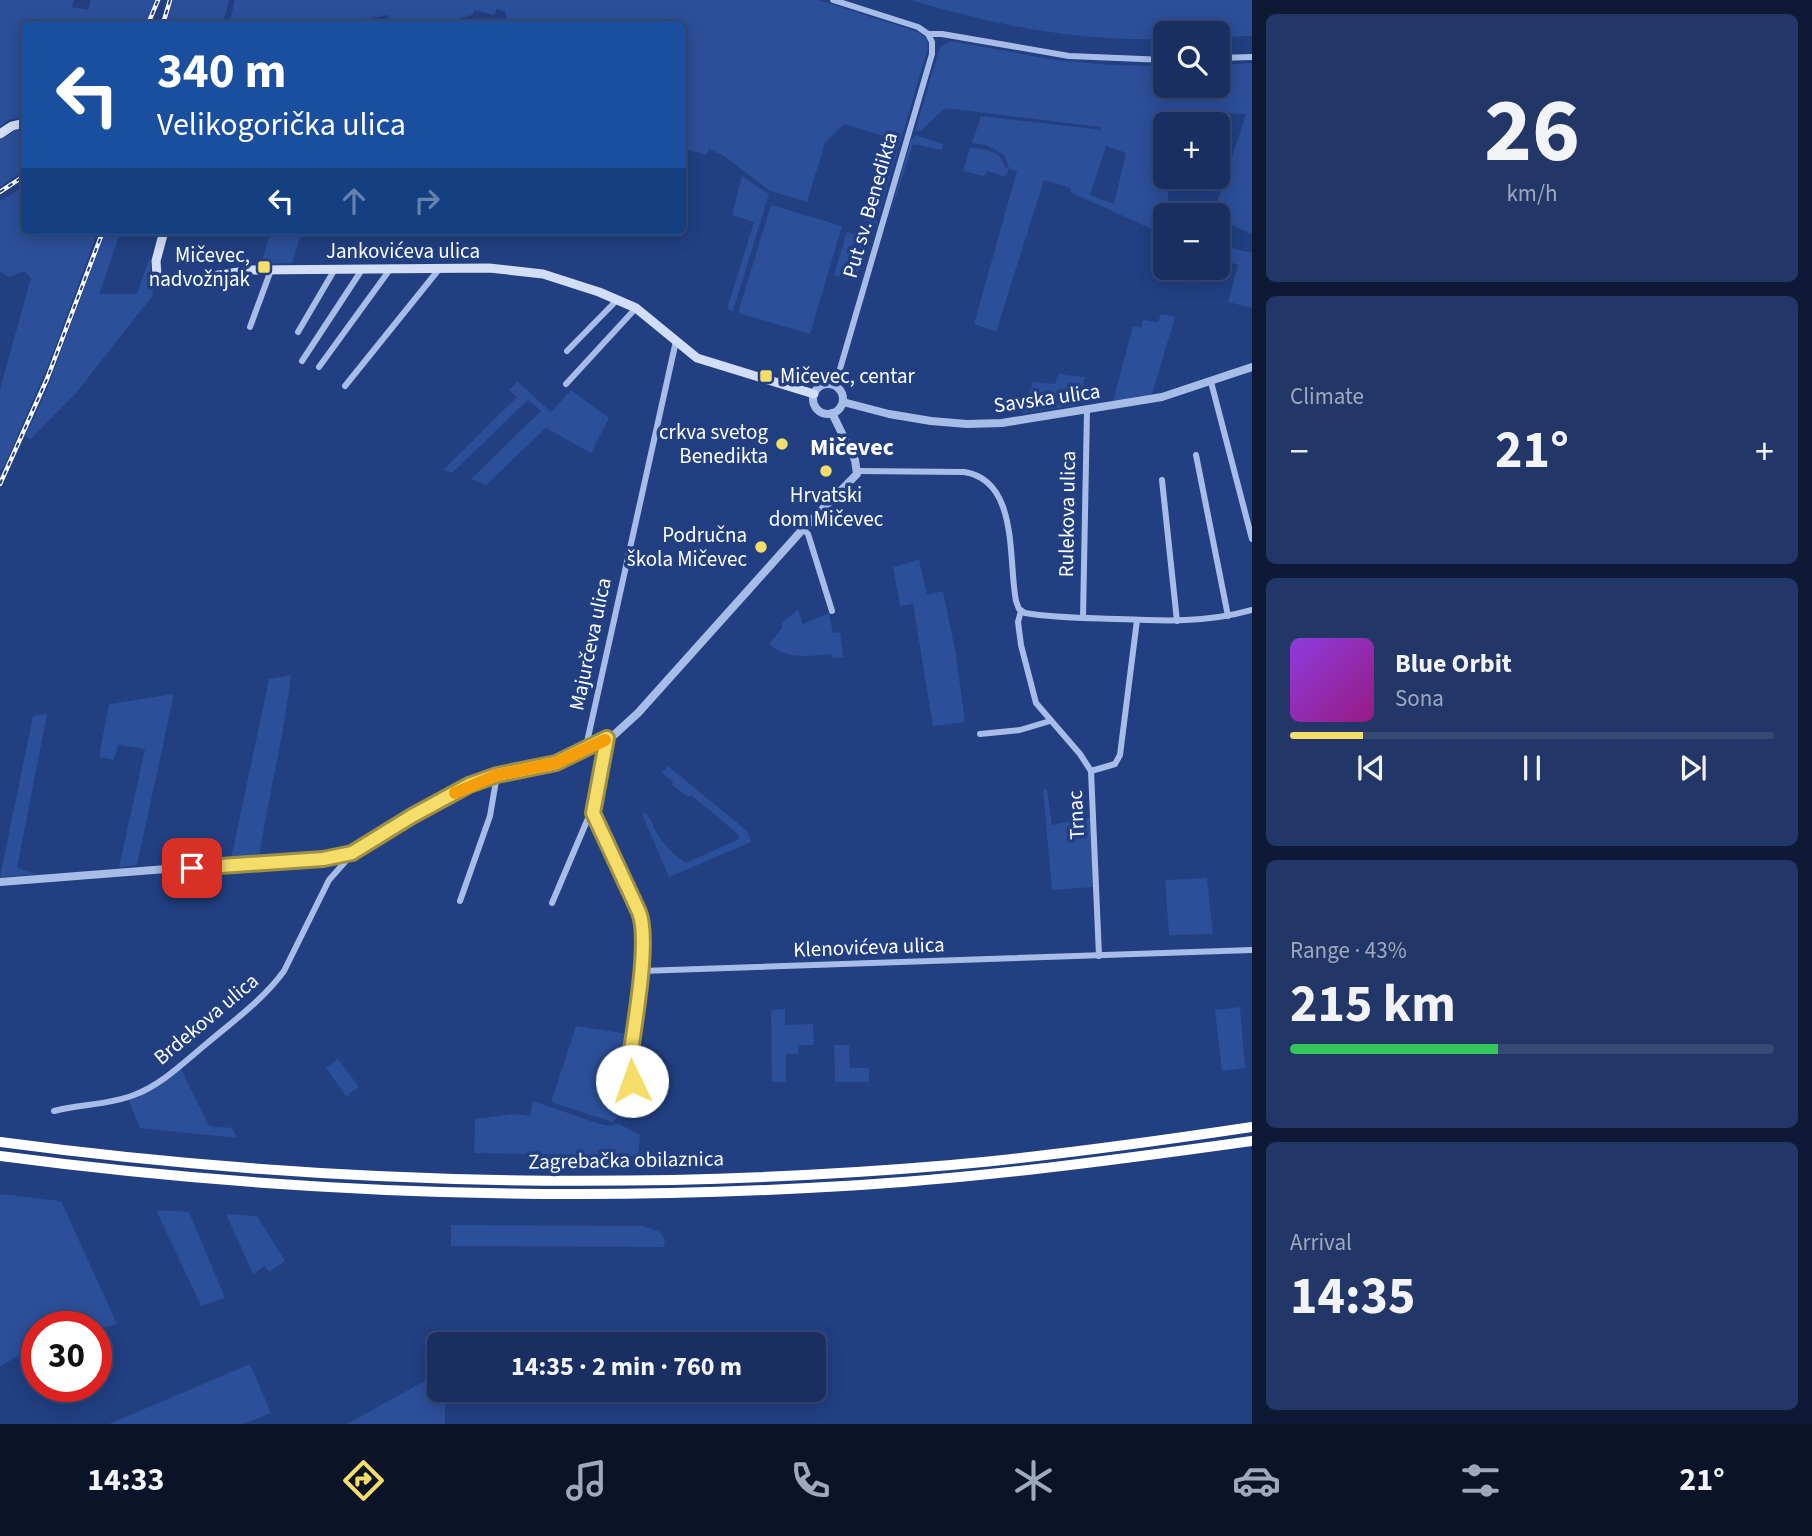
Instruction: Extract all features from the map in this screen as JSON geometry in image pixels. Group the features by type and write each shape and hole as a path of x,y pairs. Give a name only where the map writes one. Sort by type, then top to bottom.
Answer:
{"highway":[{"name":"Zagrebačka obilaznica","path":"0,1142 130,1158 287,1172 570,1182 761,1177 954,1165 1084,1151 1252,1127"},
{"name":"Zagrebačka obilaznica","path":"0,1156 181,1177 354,1189 516,1195 667,1194 818,1188 956,1178 1074,1166 1252,1141"}],"main road":[{"path":"0,134 21,124"},
{"name":"Jankovićeva ulica","path":"163,235 155,267 158,275 165,280 179,281 226,273 271,270 363,268 489,268 543,274 618,299 636,308 697,358 814,394"}],"street":[{"path":"833,0 918,27 928,34 942,34 1069,56 1153,59"},
{"name":"Put sv. Benedikta","path":"835,386 932,54 932,42 928,34"},
{"path":"1230,58 1252,57"},
{"path":"302,361 363,268"},
{"path":"319,367 391,268"},
{"path":"345,386 440,268"},
{"path":"298,332 335,269"},
{"path":"250,327 271,270"},
{"path":"567,351 618,299"},
{"path":"566,384 636,308"},
{"name":"Majurčeva ulica","path":"585,751 676,341"},
{"name":"Savska ulica","path":"842,402 909,418 967,424 1002,423 1163,397 1252,368"},
{"path":"1211,382 1252,539"},
{"path":"823,385 835,386 842,394 839,409 832,413 819,411 814,402 814,394 823,385"},
{"name":"Rulekova ulica","path":"1083,618 1087,410"},
{"path":"0,882 323,859 352,853 459,790 497,775 556,763 585,751 607,738 638,713 803,529 856,476 857,463 832,413"},
{"path":"1196,455 1228,616"},
{"name":"Trnac","path":"858,471 964,472 981,475 998,495 1005,513 1013,586 1017,606 1021,611 1018,622 1021,645 1036,703 1080,754 1091,771 1099,956"},
{"path":"1162,480 1177,621"},
{"path":"803,529 808,534 832,611"},
{"path":"1021,611 1083,618 1177,621 1228,616 1252,610"},
{"path":"1091,771 1115,764 1118,759 1137,620"},
{"path":"981,734 1020,730 1050,721"},
{"path":"552,903 593,807 607,738"},
{"path":"460,901 490,816 497,775"},
{"path":"593,807 642,920 641,971 627,1078 632,1081 666,1081"},
{"name":"Brdekova ulica","path":"54,1111 121,1100 143,1092 161,1081 247,1010 284,971 329,880 352,853"},
{"name":"Klenovićeva ulica","path":"641,971 1252,950"}],"shaded area":[{"path":"0,0 74,0 72,7 88,10 91,0 155,0 146,21 21,21 21,118 10,119 0,127"},
{"path":"173,0 229,0 224,21 167,21"},
{"path":"235,0 819,0 918,32 927,39 928,48 876,224 865,220 886,137 844,124 825,143 807,202 770,191 724,156 709,149 706,155 686,149 686,21 506,21 506,12 497,9 494,15 474,10 472,15 452,21 387,21 388,15 359,21 230,21"},
{"path":"911,0 1252,0 1252,36 1230,37 1230,21 1153,21 1153,39 1133,39 1068,35 973,17"},
{"path":"950,41 1055,60 1153,66 1153,98 1230,98 1230,64 1252,63 1252,234 1230,224 1230,203 1217,203 1221,189 1230,189 1230,163 1246,114 1153,112 1153,189 1169,189 1168,203 1153,203 1153,230 1070,192 1071,188 1044,180 996,332 974,324 1017,171 1009,169 1006,177 987,171 984,176 963,171 970,147 999,155 1006,168 1009,168 1004,155 986,145 972,143 981,116 1102,130 1099,127 945,108 921,131 915,131 940,47","holes":["1106,146 1126,153 1114,204 1090,195"]},
{"path":"21,128 21,173 0,187 0,140"},
{"path":"915,135 943,144 942,150 913,144 886,227 911,140"},
{"path":"742,176 769,194 733,311 727,309 754,222 732,215"},
{"path":"21,188 21,235 97,235 50,361 0,471 0,389 31,278 24,271 9,277 0,272 0,201"},
{"path":"771,205 842,226 810,334 738,313"},
{"path":"847,232 868,238 855,281 834,275"},
{"path":"105,235 120,235 99,294 137,294 150,257 153,295 76,393 31,439 25,437 47,389"},
{"path":"270,235 301,235 292,263 261,264"},
{"path":"1230,248 1252,253 1252,308 1228,302 1238,265 1230,262"},
{"path":"1161,314 1175,317 1152,394 1113,401 1133,326 1141,328 1143,320 1158,322"},
{"path":"1058,374 1085,377 1078,405 1022,413 1033,382 1055,384"},
{"path":"517,381 551,412 571,390 609,418 591,453 546,428 486,485 471,479 541,411 528,400 452,473 443,470 517,397 509,390"},
{"path":"919,560 927,595 943,591 956,655 965,722 933,726 913,604 900,606 893,567"},
{"path":"798,610 803,624 829,613 833,633 840,632 843,657 833,658 832,654 791,655 769,644 782,628 782,622"},
{"path":"291,675 259,858 231,859 269,679"},
{"path":"174,694 137,865 119,867 145,749 118,745 114,760 99,757 109,704"},
{"path":"47,714 17,868 37,874 0,877 33,716"},
{"path":"668,766 747,831 751,842 669,877 642,814 645,813 657,834 677,857 686,863 739,839 738,834 691,795 688,797 672,785 673,782 662,773"},
{"path":"1043,789 1047,789 1052,825 1091,817 1093,887 1052,890"},
{"path":"1207,878 1213,934 1169,935 1165,880"},
{"path":"1240,1007 1245,1068 1222,1071 1215,1010"},
{"path":"785,1009 785,1025 813,1024 814,1045 799,1045 798,1054 786,1054 786,1082 772,1082 771,1010"},
{"path":"576,1026 629,1034 620,1115 613,1122 551,1102"},
{"path":"834,1045 849,1045 850,1068 869,1068 869,1082 835,1082"},
{"path":"338,1059 359,1087 346,1096 326,1068"},
{"path":"181,1069 209,1126 232,1128 237,1138 140,1128 129,1101 153,1089"},
{"path":"533,1101 600,1124 619,1124 640,1135 638,1156 474,1153 475,1119 513,1114 530,1116"},
{"path":"0,1194 61,1201 111,1311 21,1311 21,1355 0,1366"},
{"path":"156,1210 189,1212 225,1298 201,1306"},
{"path":"226,1214 257,1216 285,1261 269,1272 265,1266 253,1274"},
{"path":"451,1225 643,1226 660,1232 665,1240 664,1247 451,1246"},
{"path":"112,1313 117,1324 112,1325"},
{"path":"250,1364 271,1413 244,1424 109,1424"},
{"path":"427,1380 427,1402 445,1402 445,1424 347,1424"}],"railway":[{"path":"149,21 158,0"},
{"path":"164,21 170,0"},
{"path":"0,192 21,178"},
{"path":"0,484 47,379 101,235"}],"slow traffic":[{"path":"455,793 497,775 556,763 605,740"}],"place":[{"name":"Mičevec, nadvožnjak","path":"264,267"},
{"name":"Mičevec, centar","path":"766,376"},
{"name":"crkva svetog Benedikta","path":"782,444"},
{"name":"Hrvatski dom Mičevec","path":"826,471"},
{"name":"Područna škola Mičevec","path":"761,547"}],"district":[{"name":"Mičevec","path":"852,447"}],"route":[{"path":"192,868 323,859 352,853 469,785 497,775 556,763 607,738 593,813 644,927 627,1078 632,1081"}]}
